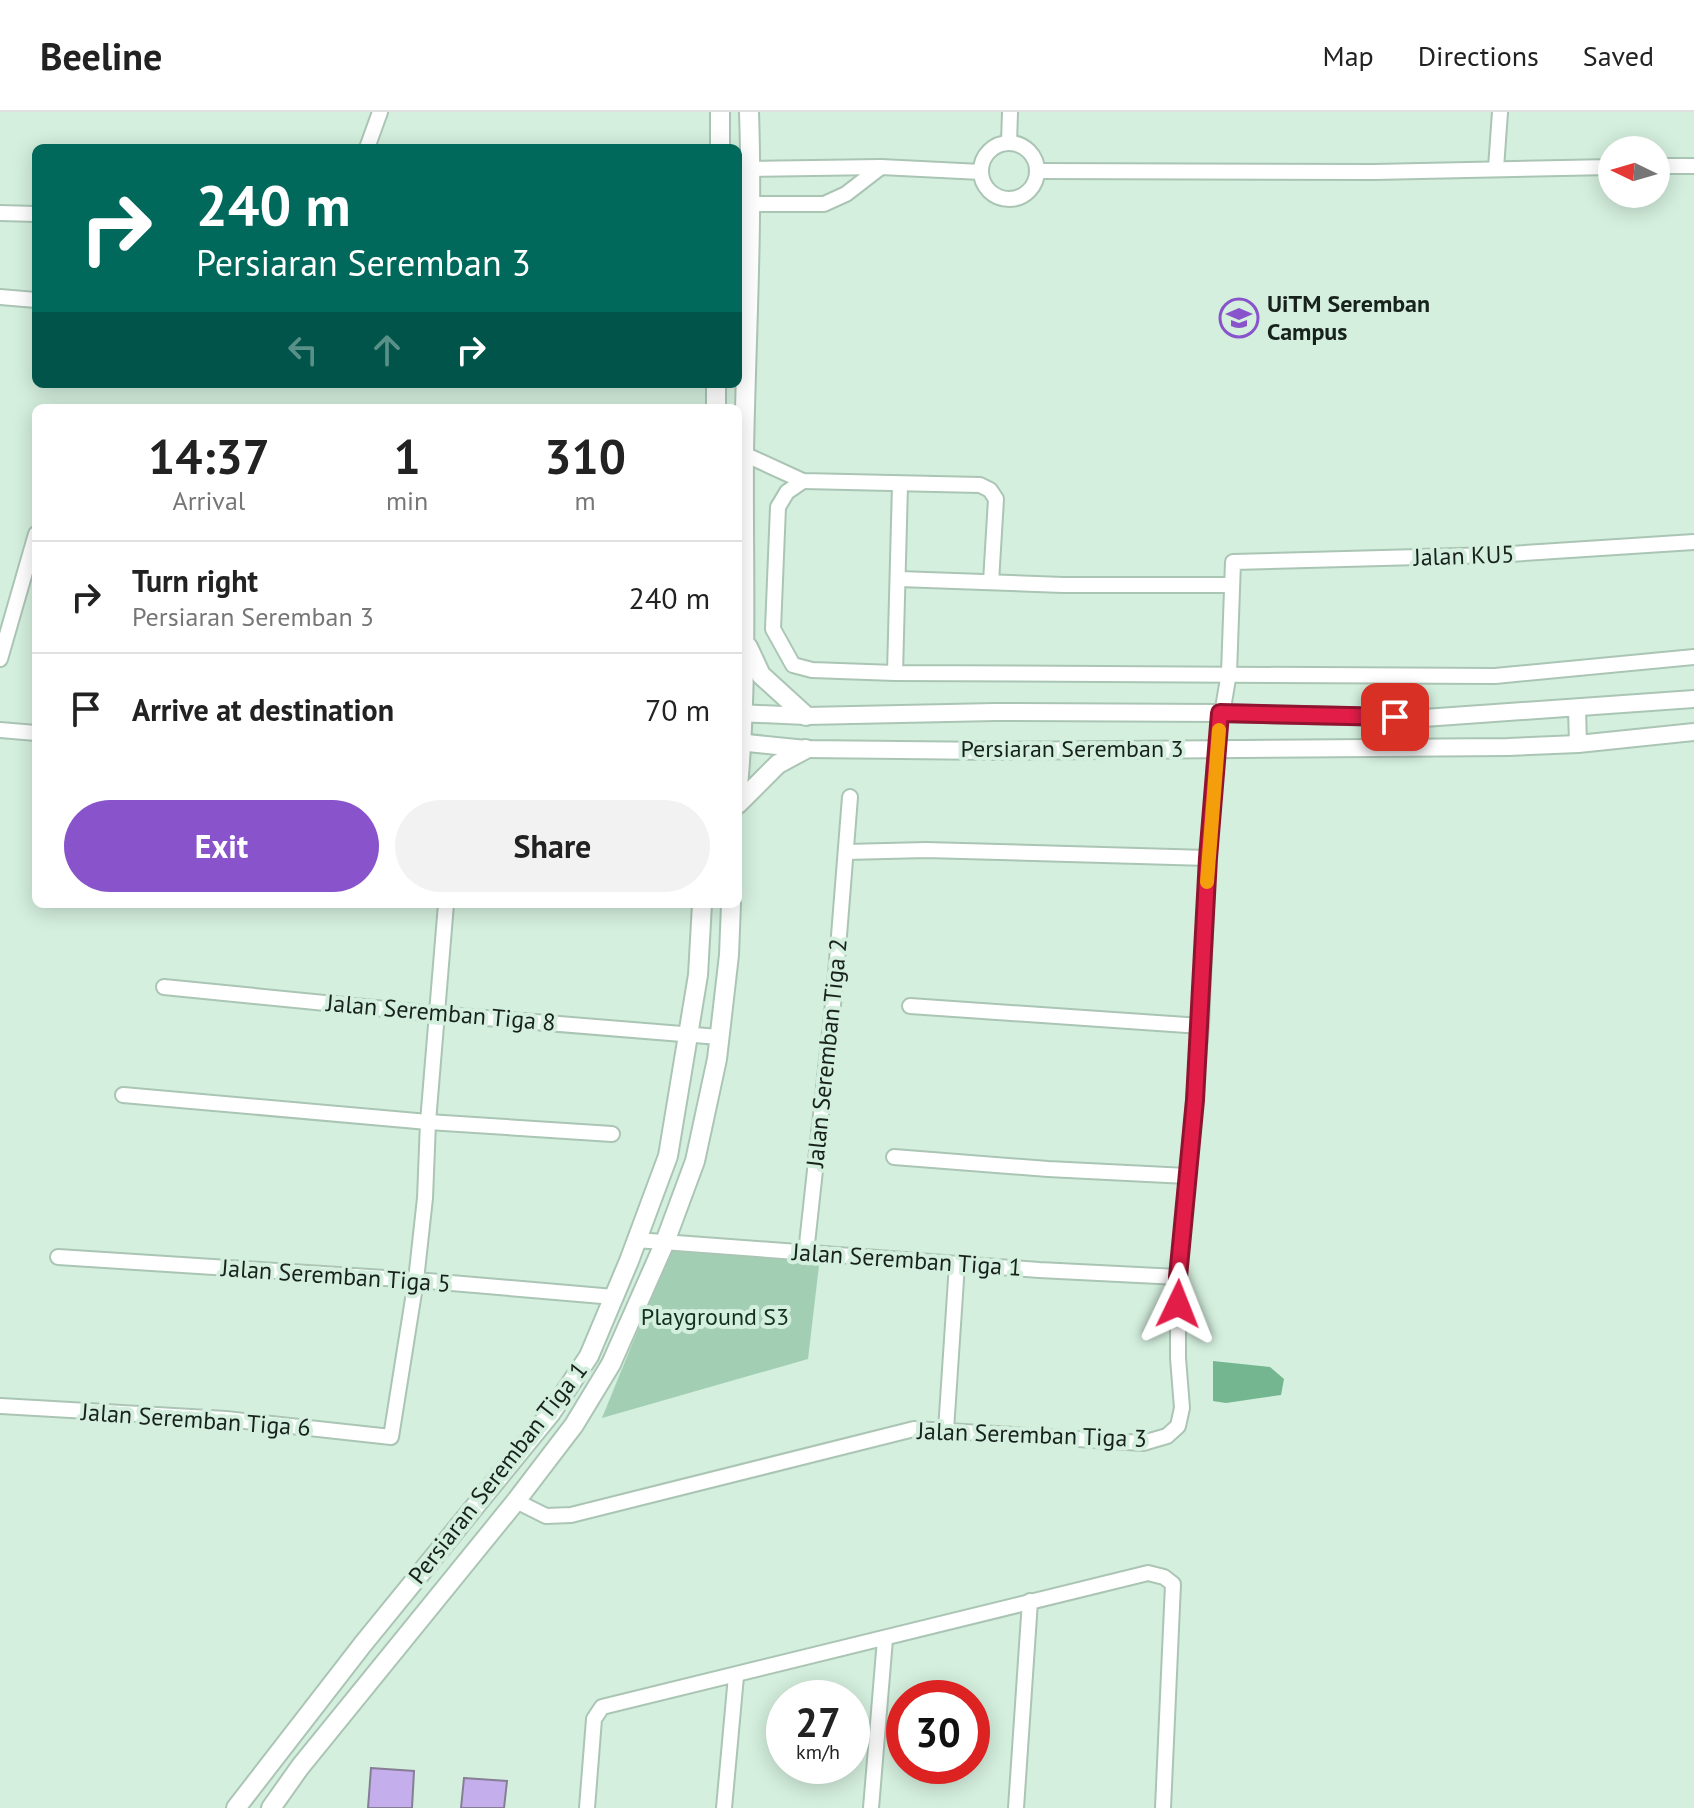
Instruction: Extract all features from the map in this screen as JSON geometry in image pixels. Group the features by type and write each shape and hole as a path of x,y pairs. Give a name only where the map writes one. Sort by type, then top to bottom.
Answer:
{"main road":[{"path":"720,112 720,144"},
{"path":"742,695 745,641 744,170 749,112"},
{"path":"745,641 761,675 806,716"},
{"path":"742,800 778,764 806,749"},
{"name":"Persiaran Seremban Tiga 1","path":"236,1808 363,1644 551,1413 589,1356 668,1156 690,1034 698,975 702,908"},
{"name":"Persiaran Seremban Tiga 1","path":"271,1808 300,1767 516,1501 574,1425 611,1364 665,1242 695,1161 719,1037 729,955 731,908"}],"street":[{"path":"368,144 380,112"},
{"path":"1009,143 1010,112"},
{"path":"1496,168 1500,112"},
{"path":"1009,143 1018,144 1032,154 1037,171 1030,189 1014,199 996,195 988,189 981,172 986,155 1000,144 1009,143"},
{"path":"1670,166 1694,166"},
{"path":"744,170 881,167 981,172"},
{"path":"744,204 824,204 846,194 881,167"},
{"path":"1037,171 1374,172 1598,167"},
{"path":"0,213 32,214"},
{"path":"0,297 32,300"},
{"path":"744,454 803,481 980,485 990,490 996,499 991,582"},
{"path":"803,481 787,492 778,507 773,629 793,665 812,670 1495,676 1694,657"},
{"path":"895,673 900,485"},
{"name":"Jalan KU5","path":"1233,562 1494,555 1694,542"},
{"path":"0,659 32,548"},
{"name":"Jalan Seremban Tiga 3","path":"516,1501 546,1516 571,1515 914,1429 1143,1443 1167,1436 1178,1426 1182,1408 1178,1358 1178,1277 1201,1026 1216,749 1229,673 1233,562"},
{"path":"899,579 1232,585"},
{"name":"Persiaran Seremban 3","path":"742,713 806,716 995,712 1220,713 1424,718 1694,699"},
{"path":"1577,709 1578,744"},
{"path":"0,730 32,733"},
{"name":"Persiaran Seremban 3","path":"742,742 806,749 1508,747 1578,744 1694,732"},
{"name":"Jalan Seremban Tiga 2","path":"806,1253 850,797"},
{"path":"846,852 973,851 1208,858"},
{"path":"416,1280 425,1198 428,1122 446,908"},
{"name":"Jalan Seremban Tiga 8","path":"164,987 436,1014 719,1037"},
{"path":"910,1006 1201,1026"},
{"path":"123,1095 428,1122 612,1134"},
{"path":"894,1157 1187,1176"},
{"name":"Jalan Seremban Tiga 1","path":"636,1240 1178,1277"},
{"name":"Jalan Seremban Tiga 5","path":"58,1257 416,1280 614,1297"},
{"path":"946,1430 957,1264"},
{"name":"Jalan Seremban Tiga 6","path":"1,1406 226,1419 391,1437 416,1280"},
{"path":"587,1808 594,1719 602,1707 1148,1573 1164,1577 1173,1584 1163,1808"},
{"path":"1016,1808 1030,1601"},
{"path":"871,1808 885,1639"},
{"path":"724,1808 736,1676"}],"green space":[{"name":"Playground S3","path":"671,1249 820,1257 808,1359 602,1418"}],"shaded area":[{"path":"1213,1361 1270,1367 1284,1379 1281,1395 1226,1403 1213,1401"}],"building":[{"path":"371,1768 414,1771 412,1808 368,1808"},
{"path":"464,1778 507,1781 504,1808 461,1808"}],"slow traffic":[{"path":"1207,882 1219,730"}],"place":[{"name":"UiTM Seremban Campus","path":"1239,318"}],"route":[{"path":"1178,1304 1201,1026 1208,858 1220,713 1395,717"}]}
